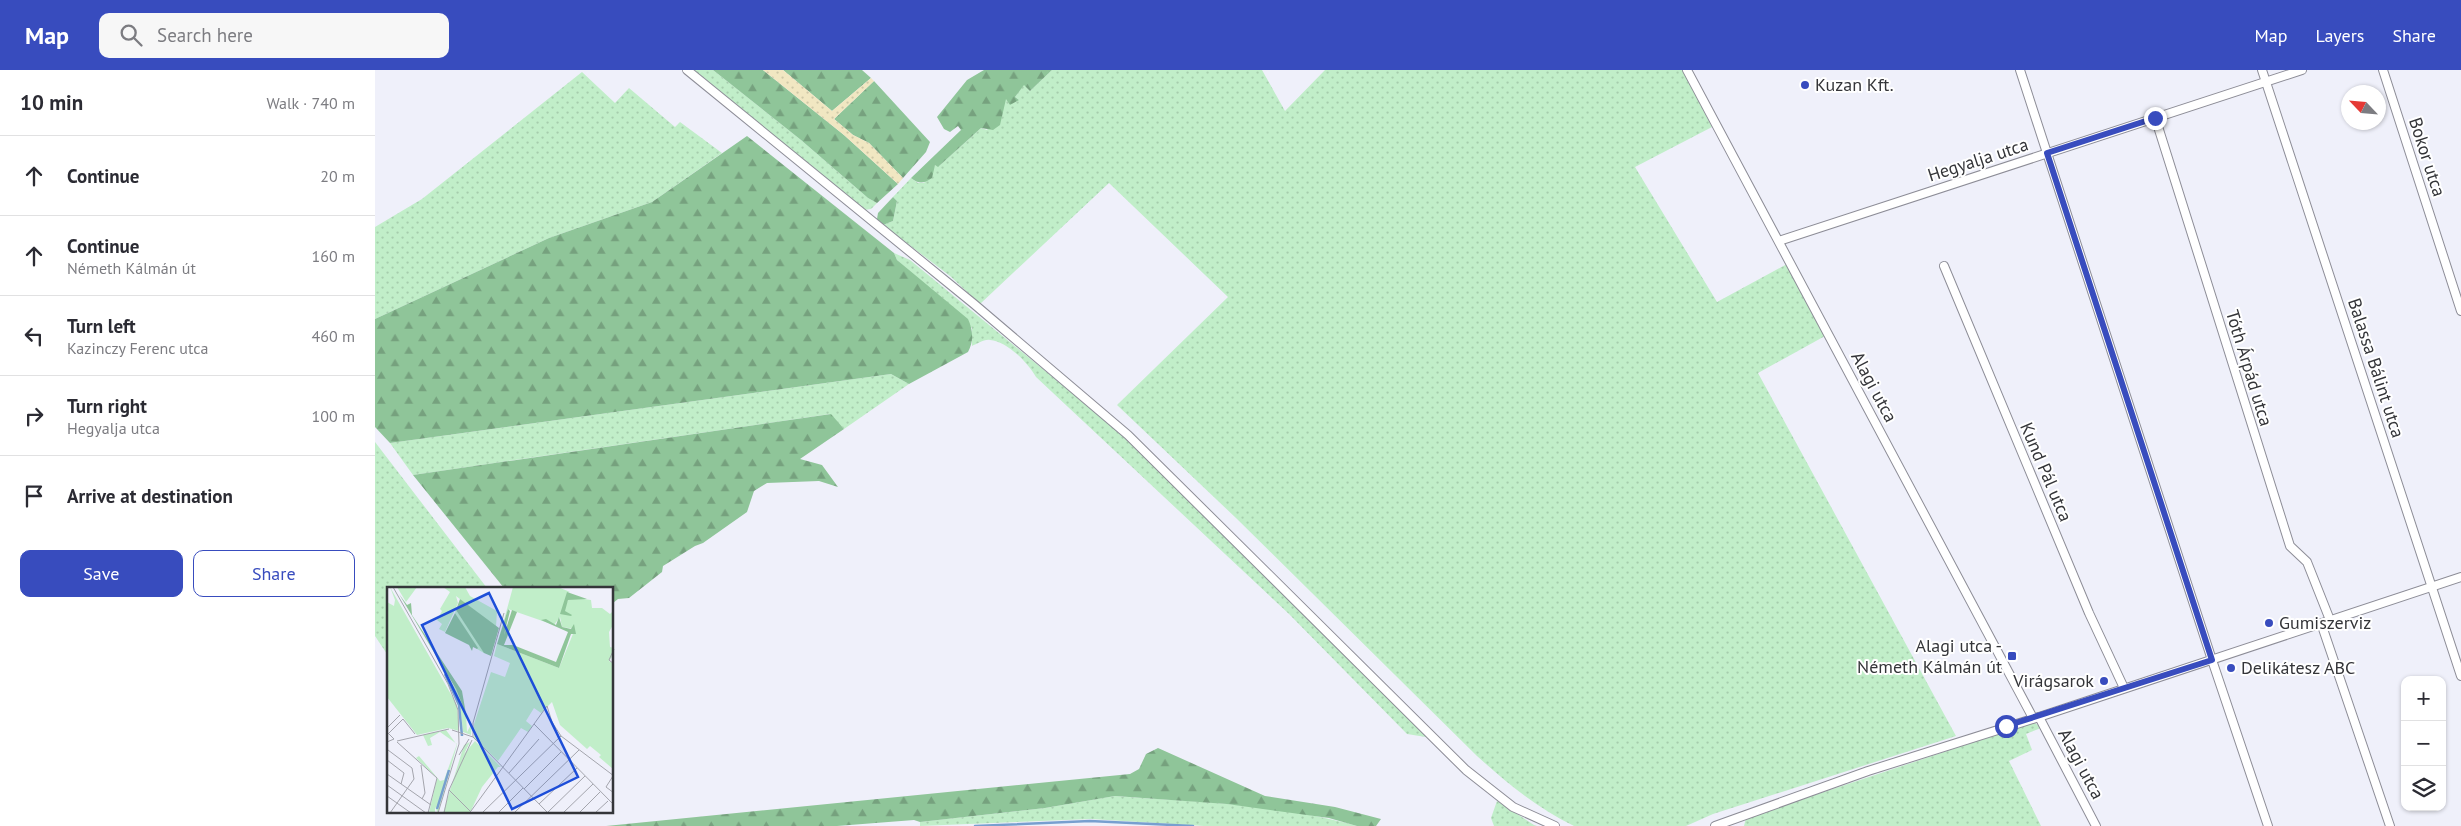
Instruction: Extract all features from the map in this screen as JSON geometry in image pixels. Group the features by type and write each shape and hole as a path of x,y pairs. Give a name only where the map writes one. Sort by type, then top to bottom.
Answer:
{"street":[{"path":"687,70 974,304 1129,435 1466,770 1513,807 1555,826"},
{"name":"Alagi utca","path":"1687,70 2096,826"},
{"path":"2019,70 2268,826"},
{"name":"Balassa Bálint utca","path":"2262,70 2461,676"},
{"name":"Hegyalja utca","path":"1779,240 2301,70"},
{"name":"Bokor utca","path":"2383,70 2461,310"},
{"name":"Tóth Árpád utca","path":"2155,118 2290,546 2307,562 2330,620"},
{"name":"Kund Pál utca","path":"1944,266 2089,613 2124,688"},
{"path":"1715,826 1868,771 2036,718 2461,577"},
{"path":"2321,624 2390,826"}],"green space":[{"path":"694,70 713,70 801,140 868,198 877,203 871,209 864,210"},
{"path":"713,70 763,70 844,135 898,184 877,203 868,198 801,140"},
{"path":"783,70 862,70 871,78 832,111"},
{"path":"984,70 1052,70 1030,91 1024,85 1015,97 1019,100 1010,105 1006,99 1000,125 993,130 981,128 938,167 935,165 932,178 921,182 914,180 911,178 961,130 958,126 950,132 944,129 937,117 967,80"},
{"path":"1052,70 1262,70 1285,111 1325,70 1683,70 1712,127 1635,167 1717,302 1787,264 1825,336 1758,373 1956,736 1713,814 1686,826 1574,826 1548,812 1523,795 1477,756 1236,518 1117,405 1228,297 1109,183 980,304 950,276 883,225 893,221 897,201 893,197 911,178 918,183 924,183 935,165 939,166 981,128 987,130 1006,98 1019,100 1015,97 1024,84 1030,91"},
{"path":"582,72 615,103 629,88 675,127 680,122 722,153 652,202 549,238 375,319 375,227 422,199"},
{"path":"874,81 930,142 926,152 903,178 869,143 853,135 834,119"},
{"path":"747,136 894,253 897,260 968,319 972,336 968,352 909,384 891,374 390,443 375,427 375,319 549,238 652,202"},
{"path":"893,197 897,201 893,221 883,225 877,219 878,213"},
{"path":"894,253 910,260 1128,439 1432,738 1407,734 1289,614 1036,377 1028,365 1010,348 997,341 990,340 972,346 972,328 897,260"},
{"path":"891,374 909,384 844,429 830,414 413,475 390,443"},
{"path":"831,414 844,429 800,459 822,465 838,487 819,481 767,483 754,491 747,512 703,543 663,566 662,572 629,598 618,599 614,602 614,587 503,587 413,475"},
{"path":"375,442 486,587 387,587 387,654 375,636"},
{"path":"2034,722 2041,728 2026,734 2032,750 2009,761 2041,826 1744,826 1746,818"},
{"path":"1158,748 1265,796 1335,807 1381,819 1376,826 1357,826 1329,818 1227,804 1115,796 1045,808 920,822 914,820 837,826 606,826 1130,774 1139,769 1146,754"},
{"path":"1115,796 1268,808 1357,826 1204,826 1091,819 920,826 920,822 1045,808"},
{"path":"1497,801 1537,826 1494,826 1491,818"}],"sand":[{"path":"763,70 783,70 832,111 871,78 874,81 834,119 853,135 869,143 903,178 898,184 844,135"}],"waterway":[{"path":"975,826 1090,821 1193,826"}],"place":[{"name":"Kuzan Kft.","path":"1805,85"},
{"name":"Gumiszerviz","path":"2269,623"},
{"name":"Alagi utca - Németh Kálmán út","path":"2012,656"},
{"name":"Delikátesz ABC","path":"2231,668"},
{"name":"Virágsarok","path":"2104,681"}],"route":[{"path":"2006,726 2212,660 2047,153 2155,118"}]}
